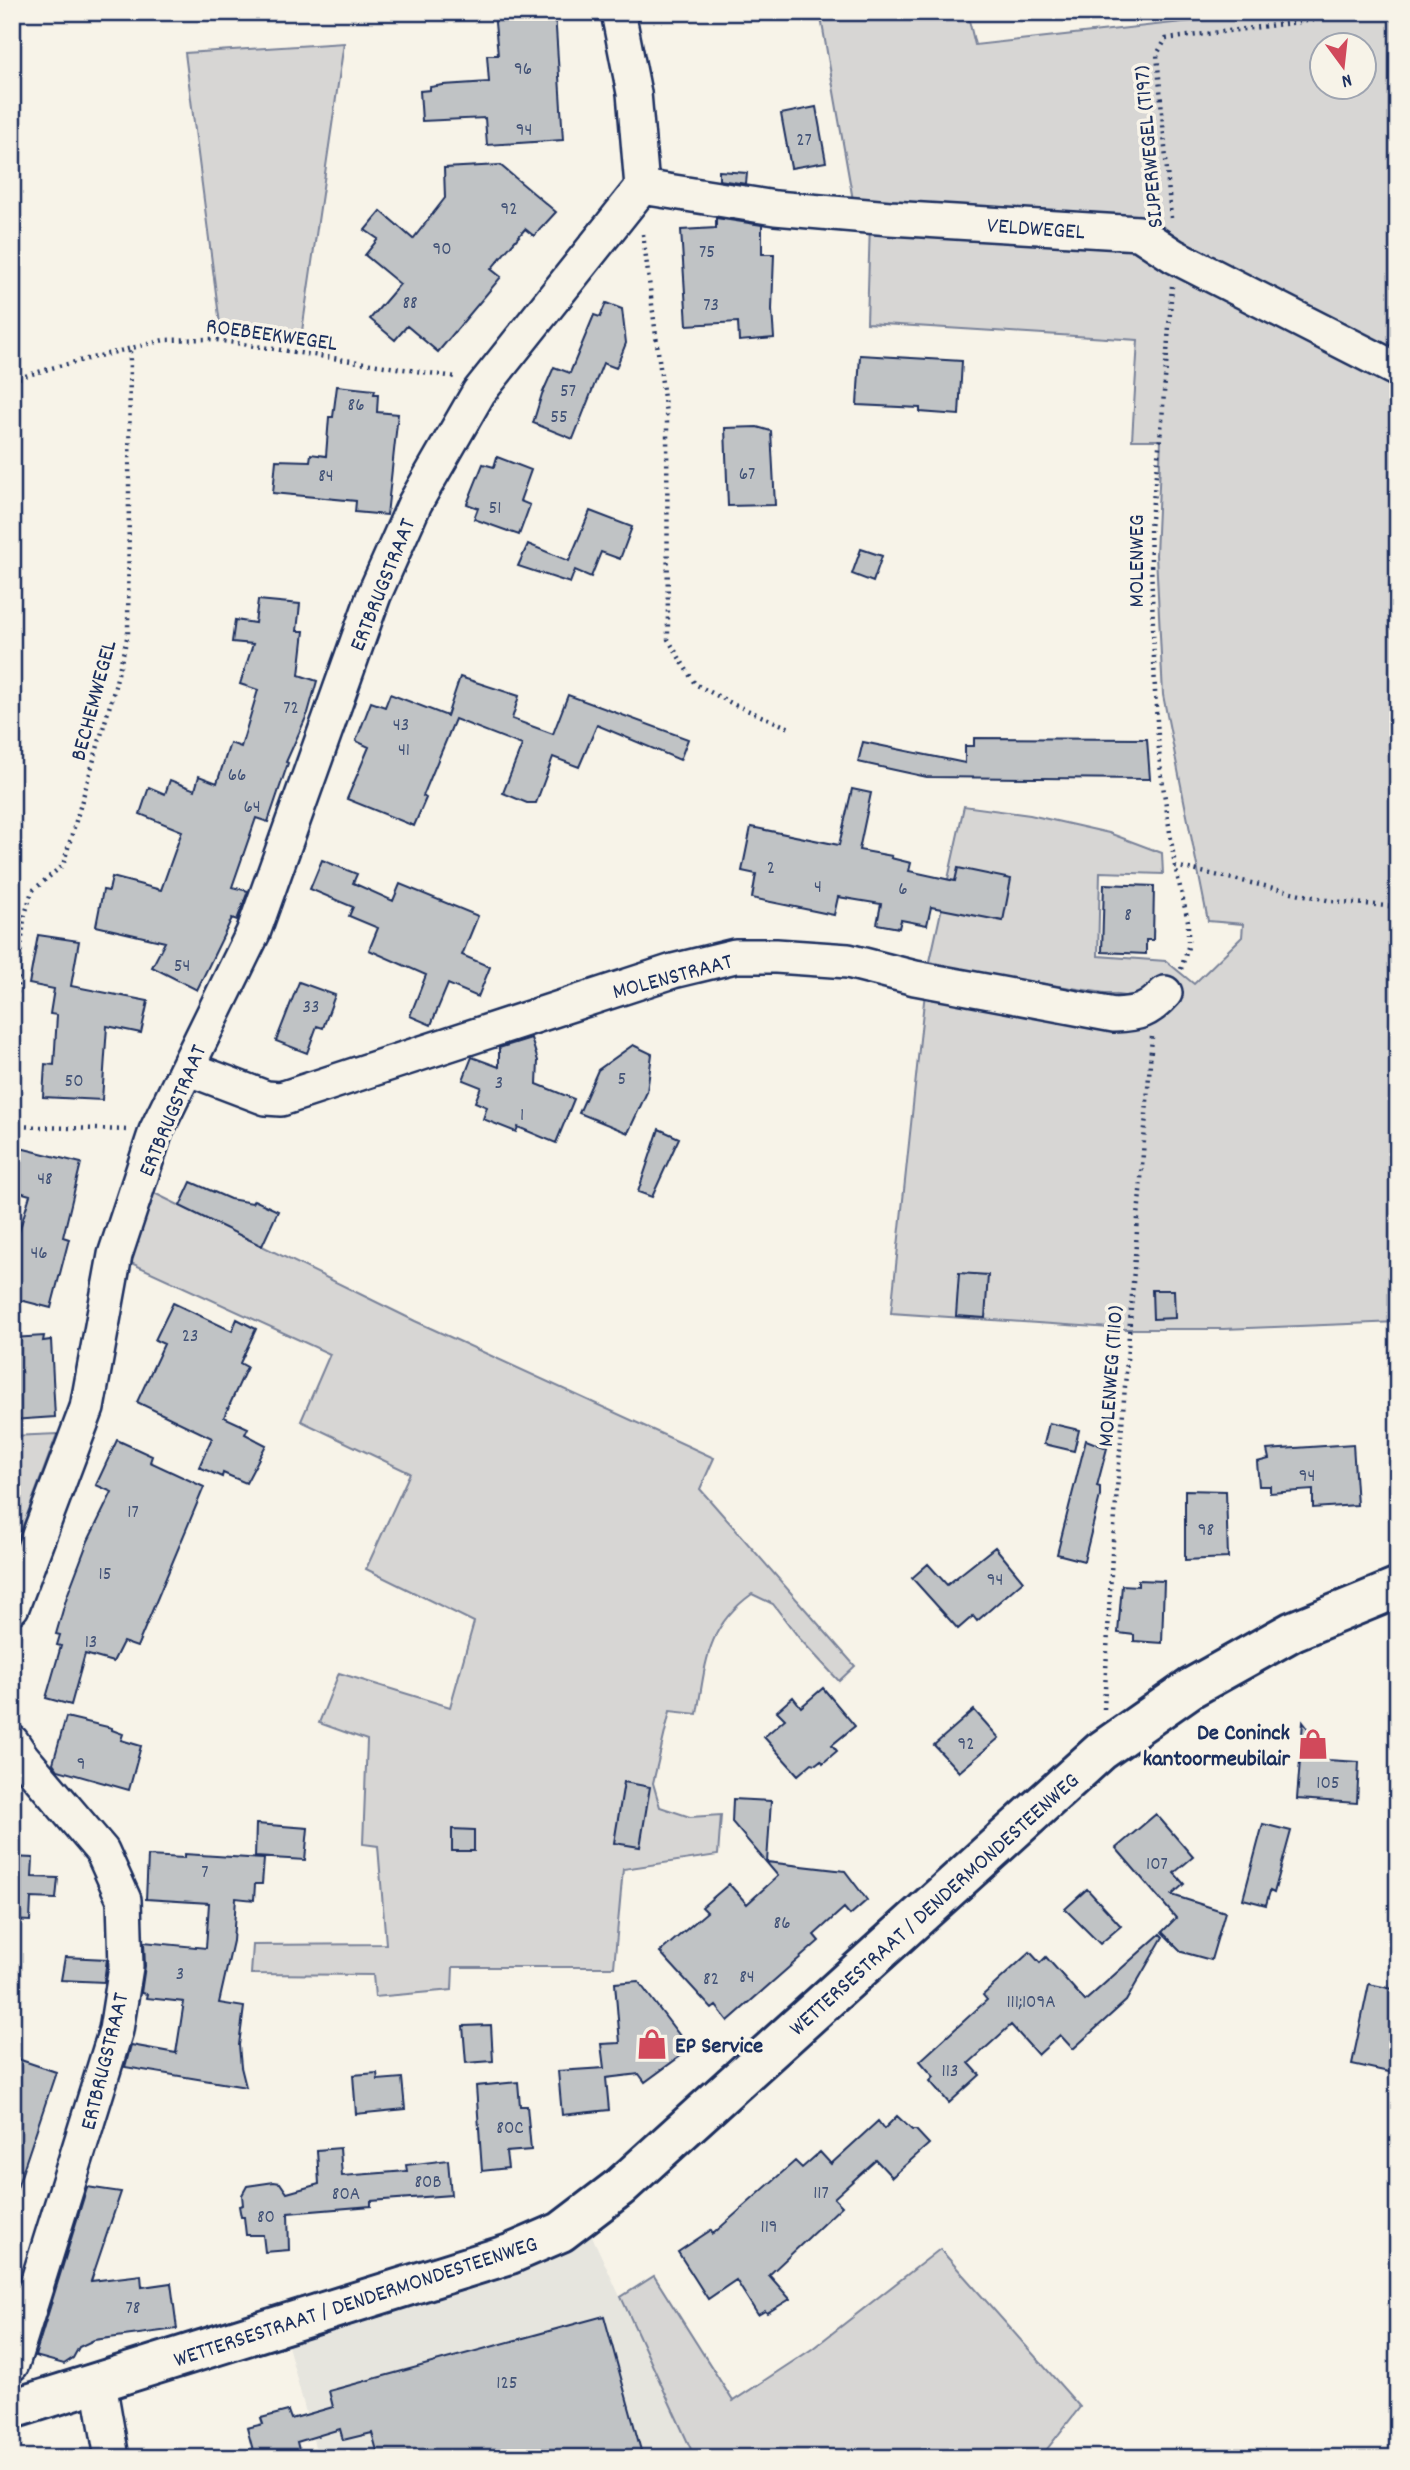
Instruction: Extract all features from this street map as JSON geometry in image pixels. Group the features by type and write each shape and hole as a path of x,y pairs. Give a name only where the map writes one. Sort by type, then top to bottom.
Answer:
{"main road":[{"name":"WETTERSESTRAAT / DENDERMONDESTEENWEG","path":"12,2409 510,2254 561,2232 620,2187 1101,1751 1191,1688 1293,1630 1398,1588"}],"street":[{"path":"618,12 634,93 642,187"},
{"name":"VELDWEGEL","path":"642,187 788,209 1139,233 1174,256 1398,370"},
{"name":"ERTBRUGSTRAAT","path":"12,1608 87,1408 115,1255 156,1131 253,933 384,572 415,503 479,392 642,187"},
{"name":"MOLENSTRAAT","path":"187,1068 266,1098 281,1099 673,971 735,956 848,961 915,978 1114,1015 1136,1014 1160,999"},
{"name":"ERTBRUGSTRAAT","path":"12,1742 102,1851 124,1900 126,1967 116,2030 12,2364"},
{"path":"99,2383 112,2458"}],"path":[{"name":"SIJPERWEGEL (T197)","path":"1174,256 1157,54 1160,46 1166,39 1315,20 1331,12"},
{"path":"642,187 641,213 667,422 667,639 695,684 735,705 792,729"},
{"name":"MOLENWEG","path":"1160,999 1183,964 1188,947 1188,921 1175,866 1160,765 1150,528 1163,420 1174,256"},
{"name":"ROEBEEKWEGEL","path":"12,380 164,340 210,339 488,382"},
{"name":"BECHEMWEGEL","path":"12,1042 24,918 32,891 63,865 113,698 128,634 130,348"},
{"path":"1175,866 1332,901 1398,907"},
{"name":"MOLENWEG (T110)","path":"1101,1751 1112,1554 1160,999"},
{"path":"12,1126 156,1131"}],"shaded area":[{"path":"820,12 967,12 975,45 1273,12 1398,12 1398,359 1172,237 853,200"},
{"path":"344,43 301,338 221,332 185,53"},
{"path":"870,223 1144,249 1398,383 1398,1322 1223,1329 1126,1329 891,1313 925,992 1150,1000 929,966 964,806 1030,815 1109,833 1162,853 1163,874 1100,872 1098,956 1166,961 1194,984 1242,937 1243,924 1208,921 1163,695 1156,555 1161,440 1132,440 1138,340 867,323"},
{"path":"150,1191 415,1321 714,1458 700,1489 855,1666 839,1681 800,1639 773,1604 752,1594 725,1620 706,1662 697,1714 670,1711 653,1783 660,1807 690,1817 721,1815 718,1855 623,1869 614,1967 453,1967 452,1990 375,1997 373,1975 251,1974 253,1945 386,1944 378,1846 363,1844 367,1740 319,1723 339,1673 450,1707 474,1622 366,1569 410,1473 301,1421 330,1354 131,1263"},
{"path":"57,1434 17,1542 12,1542 12,1436"},
{"path":"591,2234 695,2458 318,2458 286,2338 476,2282"},
{"path":"940,2249 1080,2407 1040,2458 695,2458 621,2297 654,2276 733,2401 812,2349"}],"building":[{"path":"494,12 555,12 563,140 487,145 485,118 422,121 420,91 443,85 489,82 487,55 498,55"},
{"path":"816,107 826,162 791,168 781,114"},
{"path":"500,165 556,212 534,236 525,229 491,269 501,277 438,352 407,326 395,340 370,319 400,284 365,255 378,239 365,230 381,211 413,239 445,198 444,168"},
{"path":"719,171 747,173 746,184 719,180"},
{"path":"716,218 762,225 762,254 774,254 774,338 739,341 738,322 687,325 681,230 716,228"},
{"path":"606,303 622,309 626,343 616,368 603,363 573,439 533,423 554,367 570,373 594,315 600,317"},
{"path":"860,355 962,361 959,415 920,412 920,408 857,405"},
{"path":"337,386 375,390 374,394 378,394 377,412 398,414 387,515 355,512 356,501 273,493 276,460 310,461 311,454 326,456 329,417 333,417"},
{"path":"757,427 771,431 775,505 728,506 725,428"},
{"path":"497,457 531,470 520,501 530,505 519,535 474,519 478,508 467,504 483,464 494,467"},
{"path":"590,511 632,527 620,559 601,552 591,577 575,570 570,583 518,566 528,544 569,561"},
{"path":"861,549 882,556 873,582 852,574"},
{"path":"258,600 300,604 297,631 304,631 299,675 317,681 308,713 286,762 288,763 268,822 256,818 232,887 248,891 237,920 232,918 197,990 152,967 165,942 96,926 103,890 109,891 112,877 161,890 182,831 140,814 149,787 165,794 170,780 195,790 199,776 217,783 230,743 241,747 258,690 240,684 253,644 232,642 235,620 255,623"},
{"path":"460,677 519,696 512,719 553,734 568,695 688,739 680,760 597,725 579,767 553,757 536,803 527,803 503,793 522,745 455,719 423,796 426,798 414,826 347,799 369,747 356,741 371,702 385,707 390,694 447,716"},
{"path":"974,738 1147,739 1150,779 927,777 858,762 863,742 965,763 965,746 974,746"},
{"path":"852,789 871,793 859,850 892,856 891,858 911,863 909,871 955,881 958,868 1011,879 1003,921 931,907 927,925 901,920 899,928 877,924 881,904 838,897 834,915 752,898 756,874 742,871 751,827 839,845"},
{"path":"322,860 357,874 353,883 393,901 400,884 478,916 462,955 490,967 478,997 448,984 431,1025 410,1016 426,975 369,950 378,928 349,916 353,907 310,889"},
{"path":"1104,884 1154,886 1153,940 1146,940 1146,954 1102,952"},
{"path":"38,935 79,941 71,986 148,1001 141,1033 107,1026 102,1100 43,1097 45,1064 54,1065 57,1015 50,1014 54,989 29,984"},
{"path":"299,982 335,995 323,1028 317,1026 307,1053 276,1041"},
{"path":"531,1038 538,1061 537,1084 574,1099 556,1143 518,1127 516,1132 483,1119 487,1107 475,1102 481,1087 463,1080 472,1057 499,1067 499,1048"},
{"path":"633,1045 652,1054 647,1092 628,1133 579,1113 598,1070"},
{"path":"659,1129 679,1138 652,1197 638,1192"},
{"path":"12,1146 81,1163 63,1237 69,1239 51,1308 12,1298 12,1241 16,1242 30,1195 12,1190"},
{"path":"191,1182 230,1199 252,1203 254,1200 278,1211 262,1246 180,1206"},
{"path":"959,1273 988,1275 985,1318 956,1316"},
{"path":"1152,1290 1174,1290 1175,1318 1153,1319"},
{"path":"173,1303 232,1331 237,1319 256,1329 240,1363 247,1367 224,1417 248,1428 245,1434 266,1445 246,1483 199,1467 212,1438 137,1402 164,1344 155,1340"},
{"path":"44,1336 43,1341 51,1340 55,1417 12,1420 12,1338"},
{"path":"1049,1423 1079,1430 1074,1451 1044,1444"},
{"path":"117,1440 152,1456 150,1462 204,1487 137,1647 123,1642 113,1662 85,1654 71,1705 46,1698 61,1646 57,1645 60,1635 56,1634 88,1541 112,1492 96,1485"},
{"path":"1086,1440 1107,1448 1097,1486 1100,1487 1100,1496 1084,1561 1057,1554"},
{"path":"1353,1444 1357,1505 1313,1508 1313,1490 1270,1493 1270,1486 1259,1486 1257,1462 1269,1459 1267,1450"},
{"path":"1185,1490 1226,1491 1228,1558 1185,1560"},
{"path":"995,1547 1023,1581 977,1621 973,1616 958,1629 912,1578 928,1564 947,1585"},
{"path":"1138,1580 1164,1581 1162,1643 1134,1641 1134,1635 1118,1633 1122,1585 1138,1586"},
{"path":"823,1688 855,1726 832,1745 837,1751 823,1763 821,1760 816,1764 812,1763 798,1775 764,1737 785,1719 777,1711 793,1697 801,1707"},
{"path":"974,1710 999,1738 959,1772 934,1745"},
{"path":"66,1717 112,1728 123,1734 121,1740 141,1746 129,1790 58,1770 53,1763"},
{"path":"1303,1722 1320,1744 1327,1760 1359,1762 1357,1803 1297,1799"},
{"path":"624,1782 650,1787 640,1847 614,1843"},
{"path":"733,1799 771,1801 767,1862 845,1871 867,1900 850,1915 844,1908 814,1935 819,1941 728,2021 716,2006 712,2009 660,1952 707,1912 702,1907 729,1884 747,1904 778,1876 732,1822"},
{"path":"1156,1814 1193,1857 1174,1873 1184,1884 1172,1895 1225,1912 1211,1960 1182,1952 1162,1932 1176,1918 1116,1848"},
{"path":"256,1824 308,1828 305,1860 255,1857"},
{"path":"1263,1824 1291,1831 1274,1893 1270,1891 1266,1905 1243,1899"},
{"path":"452,1829 474,1830 474,1851 452,1851"},
{"path":"184,1854 264,1859 262,1884 255,1884 254,1900 236,1898 233,1941 219,2003 244,2007 239,2045 246,2087 125,2067 131,2045 176,2053 184,2002 146,1998 147,1994 141,1993 145,1966 144,1942 206,1948 209,1903 146,1899 148,1856 184,1858"},
{"path":"12,1857 33,1858 32,1877 58,1878 56,1899 31,1898 30,1921 12,1920"},
{"path":"1087,1889 1121,1926 1100,1944 1065,1909"},
{"path":"1160,1934 1163,1937 1126,2001 1073,2049 1060,2035 1038,2055 1011,2025 969,2063 980,2075 949,2103 930,2081 934,2077 920,2061 987,2000 983,1995 1030,1952 1040,1963 1046,1957 1085,2001"},
{"path":"65,1957 107,1959 104,1982 61,1980"},
{"path":"638,1981 690,2049 645,2082 639,2074 606,2078 609,2110 562,2115 558,2071 604,2068 601,2044 620,2043 615,1983"},
{"path":"1369,1984 1398,1990 1398,2074 1352,2064"},
{"path":"491,2025 493,2061 466,2063 463,2026"},
{"path":"12,2057 56,2072 16,2191 12,2190"},
{"path":"377,2073 378,2080 402,2078 405,2109 356,2114 353,2075"},
{"path":"518,2082 520,2106 527,2106 531,2150 506,2152 508,2168 482,2171 476,2086"},
{"path":"897,2116 929,2144 892,2177 876,2160 834,2198 842,2206 769,2275 790,2299 767,2313 765,2311 758,2315 736,2280 708,2299 678,2252 711,2230 713,2234 795,2161 802,2168 820,2152 831,2164 878,2121 884,2129"},
{"path":"340,2148 342,2176 407,2171 406,2165 448,2160 451,2195 371,2201 371,2206 288,2213 289,2250 265,2252 263,2235 246,2235 244,2217 241,2217 239,2206 243,2205 242,2195 247,2186 280,2183 287,2193 319,2184 317,2150"},
{"path":"87,2187 121,2192 91,2281 141,2275 142,2287 171,2283 177,2329 94,2340 79,2347 73,2358 64,2364 35,2356"},
{"path":"604,2316 643,2458 379,2458 372,2433 343,2440 340,2429 297,2442 301,2458 255,2458 247,2428 263,2424 261,2418 288,2411 291,2419 333,2407 329,2391"}],"place":[{"name":"De Coninck kantoormeubilair","path":"1313,1744"},
{"name":"EP Service","path":"652,2044"}]}
